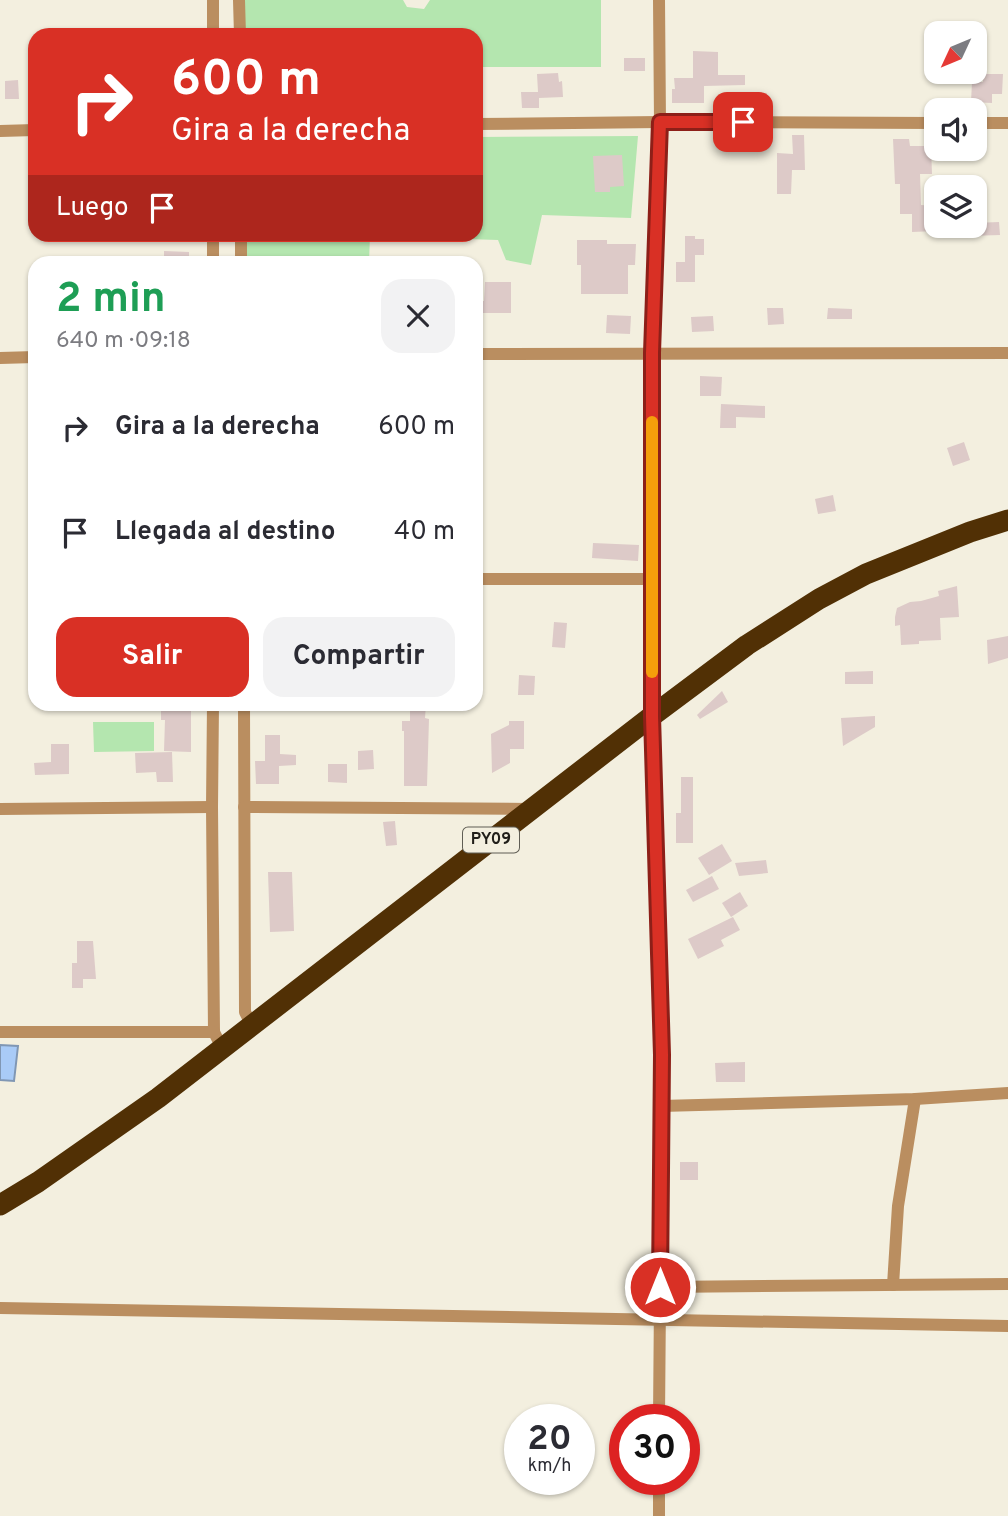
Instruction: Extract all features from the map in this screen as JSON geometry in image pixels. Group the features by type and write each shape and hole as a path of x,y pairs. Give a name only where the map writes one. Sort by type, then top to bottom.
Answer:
{"highway":[{"name":"PY09","path":"0,1205 38,1182 158,1098 218,1040 251,1026 747,645 819,599 866,574 970,532 1008,520"}],"street":[{"path":"213,0 213,28"},
{"path":"239,0 240,28"},
{"path":"659,0 660,122 652,353 652,716 662,1055 659,1404"},
{"path":"483,124 924,123"},
{"path":"987,123 1008,123"},
{"path":"0,131 28,130"},
{"path":"483,354 1008,353"},
{"path":"0,358 28,357"},
{"path":"483,579 652,579"},
{"path":"0,1032 218,1040 212,807 213,711"},
{"path":"244,711 246,1012 251,1026"},
{"path":"0,809 212,807"},
{"path":"244,807 532,809"},
{"path":"661,1106 915,1099 1008,1093"},
{"path":"893,1285 898,1206 915,1099"},
{"path":"660,1287 1008,1284"},
{"path":"0,1308 1008,1326"},
{"path":"659,1495 659,1516"}],"green space":[{"path":"241,0 403,0 407,7 424,9 430,0 601,0 601,67 483,67 483,28 241,28"},
{"path":"638,136 631,218 542,215 531,265 506,260 498,240 483,240 483,137"},
{"path":"241,242 370,242 369,256 241,256"},
{"path":"93,722 154,722 154,751 94,752"}],"water":[{"path":"0,1045 18,1046 14,1081 0,1080"}],"building":[{"path":"693,51 718,52 718,75 745,75 745,85 704,86 704,103 672,103 674,78 693,78"},
{"path":"624,58 645,58 645,71 624,71"},
{"path":"558,73 559,82 562,81 563,97 539,98 539,108 522,108 521,92 538,92 537,74"},
{"path":"987,74 1003,74 1002,94 992,94 992,103 987,103 987,98 971,98 972,84 987,84"},
{"path":"18,80 19,99 5,99 5,81"},
{"path":"792,135 804,135 805,170 792,170 791,194 777,194 777,153 793,154"},
{"path":"893,139 909,139 910,146 924,146 924,161 932,161 932,174 920,174 924,232 912,232 912,214 900,214 900,184 895,184"},
{"path":"622,155 624,186 610,187 610,192 595,192 593,156"},
{"path":"987,222 999,222 1000,235 987,235"},
{"path":"685,236 704,239 704,255 695,255 695,282 676,282 676,262 685,262"},
{"path":"577,240 636,244 635,265 628,265 628,294 581,294 581,265 577,265"},
{"path":"164,251 189,252 189,256 164,256"},
{"path":"485,282 511,282 511,313 483,313"},
{"path":"767,308 783,308 784,324 768,325"},
{"path":"828,308 852,309 852,319 827,319"},
{"path":"607,315 631,316 630,334 606,333"},
{"path":"713,316 714,331 692,332 691,317"},
{"path":"700,376 722,377 721,396 700,396"},
{"path":"721,404 765,406 765,418 736,417 736,428 720,428"},
{"path":"964,442 970,460 953,466 947,448"},
{"path":"833,495 836,511 818,514 815,499"},
{"path":"593,543 639,545 638,561 592,558"},
{"path":"957,586 959,617 940,618 941,640 901,645 900,625 895,626 897,608 910,602 939,596 938,591"},
{"path":"554,622 567,623 565,648 552,647"},
{"path":"1008,636 1008,658 988,664 987,640"},
{"path":"873,671 873,684 845,684 845,672"},
{"path":"519,675 535,676 534,695 518,695"},
{"path":"722,691 728,702 700,719 697,715"},
{"path":"161,711 191,711 191,752 164,751 165,720 161,720"},
{"path":"410,711 426,711 425,718 429,719 427,786 404,786 402,721 410,721"},
{"path":"875,716 875,727 843,746 841,718"},
{"path":"509,721 524,721 524,749 510,749 510,763 492,773 491,734 509,725"},
{"path":"265,735 280,735 280,754 296,755 296,765 279,766 279,784 256,784 255,761 265,761"},
{"path":"51,744 69,744 69,774 35,775 34,763 51,762"},
{"path":"373,750 374,769 358,770 358,751"},
{"path":"172,752 173,782 157,782 156,772 136,773 135,753"},
{"path":"328,764 347,764 347,783 328,782"},
{"path":"681,777 693,777 693,843 676,843 676,813 681,813"},
{"path":"395,821 397,845 386,846 383,822"},
{"path":"722,844 732,861 709,875 698,858"},
{"path":"766,860 768,873 739,876 735,863"},
{"path":"268,872 292,872 294,931 270,932"},
{"path":"712,876 719,889 693,902 686,890"},
{"path":"740,892 748,906 731,917 722,903"},
{"path":"733,917 740,930 721,940 724,946 698,959 688,939"},
{"path":"77,941 93,941 96,979 83,979 83,988 72,988 72,963 77,963"},
{"path":"745,1062 745,1082 716,1082 715,1063"},
{"path":"680,1162 698,1162 698,1180 680,1180"}],"slow traffic":[{"path":"652,422 652,672"}],"route":[{"path":"660,1287 662,1055 652,716 652,353 660,122 743,122"}]}
